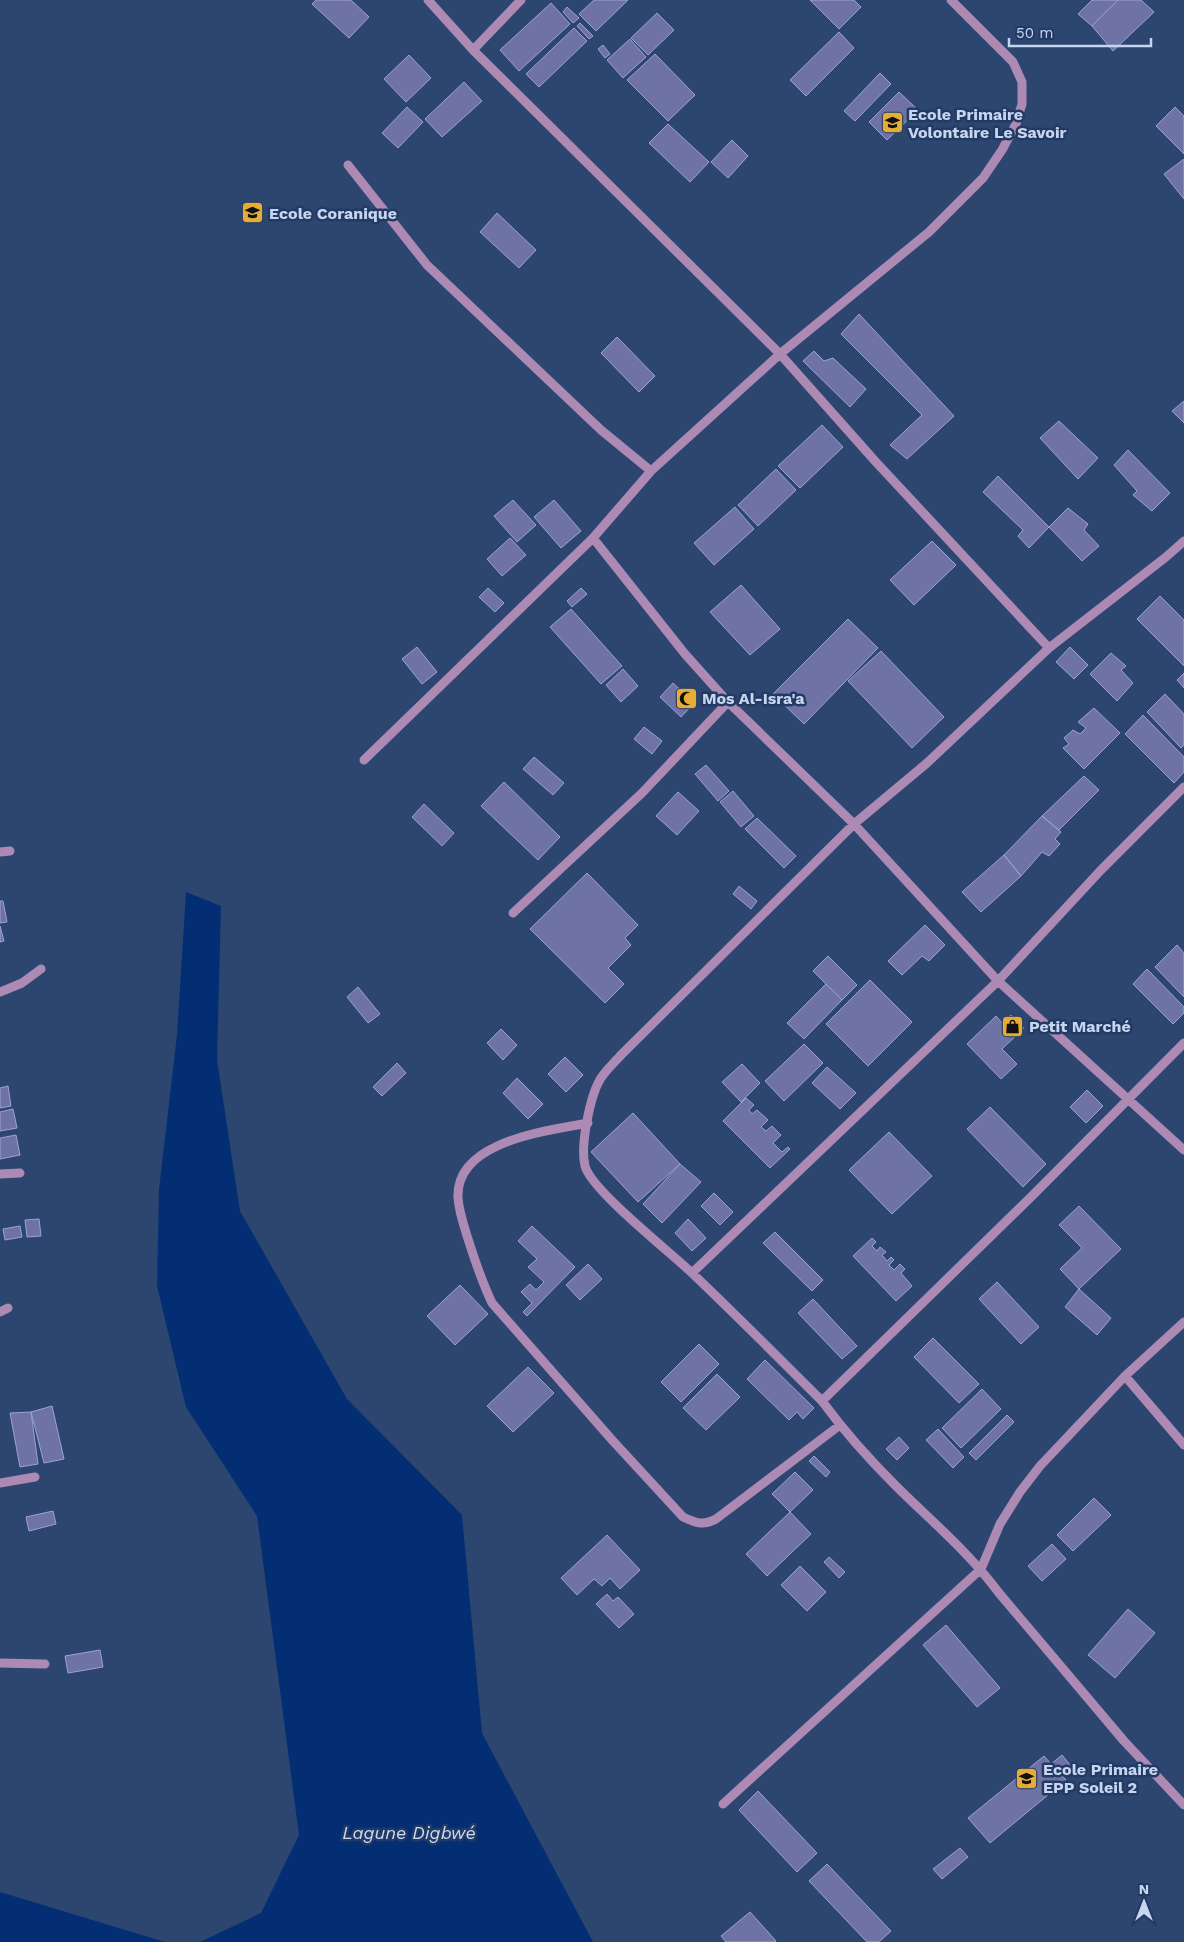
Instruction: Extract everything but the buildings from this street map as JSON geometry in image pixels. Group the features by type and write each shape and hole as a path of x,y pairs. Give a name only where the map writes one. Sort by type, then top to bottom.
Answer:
{"street":[{"path":"428,0 473,50 780,354 875,461 1049,648"},
{"path":"473,50 521,0"},
{"path":"364,760 593,538 651,471 780,354 929,232 984,178 1016,124 1022,104 1022,82 1013,62 951,0"},
{"path":"348,165 427,264 601,430 651,471"},
{"path":"593,538 685,654 728,702 854,824 998,981 1184,1150"},
{"path":"1184,541 1049,648 927,763 854,824 621,1055 601,1078 591,1100 584,1145 585,1166 592,1180 692,1273 822,1401 840,1425 895,1485 981,1569 999,1593 1124,1741 1184,1804"},
{"path":"513,913 642,793 728,702"},
{"path":"692,1273 998,981 1101,870 1184,787"},
{"path":"0,852 10,851"},
{"path":"0,992 22,983 41,969"},
{"path":"822,1401 1033,1195 1184,1043"},
{"path":"588,1122 508,1141 488,1150 472,1162 461,1178 458,1197 462,1219 483,1284 492,1303 670,1503 683,1517 695,1523 706,1524 716,1518 840,1425"},
{"path":"0,1174 20,1173"},
{"path":"723,1804 981,1569 1000,1524 1020,1492 1040,1466 1125,1376 1184,1322"},
{"path":"1125,1376 1184,1445"},
{"path":"0,1482 35,1477"},
{"path":"0,1663 45,1664"}],"water":[{"name":"Lagune Digbwé","path":"186,892 221,906 217,1060 240,1211 347,1399 462,1515 482,1733 593,1942 200,1942 261,1913 299,1835 257,1516 186,1407 157,1286 159,1189 177,1035"},
{"path":"0,1892 165,1942 0,1942"}],"place":[{"name":"Ecole Primaire Volontaire Le Savoir","path":"892,123"},
{"name":"Ecole Coranique","path":"253,213"},
{"name":"Mos Al-Isra'a","path":"686,698"},
{"name":"Petit Marché","path":"1013,1026"},
{"name":"Ecole Primaire EPP Soleil 2","path":"1027,1778"}]}
